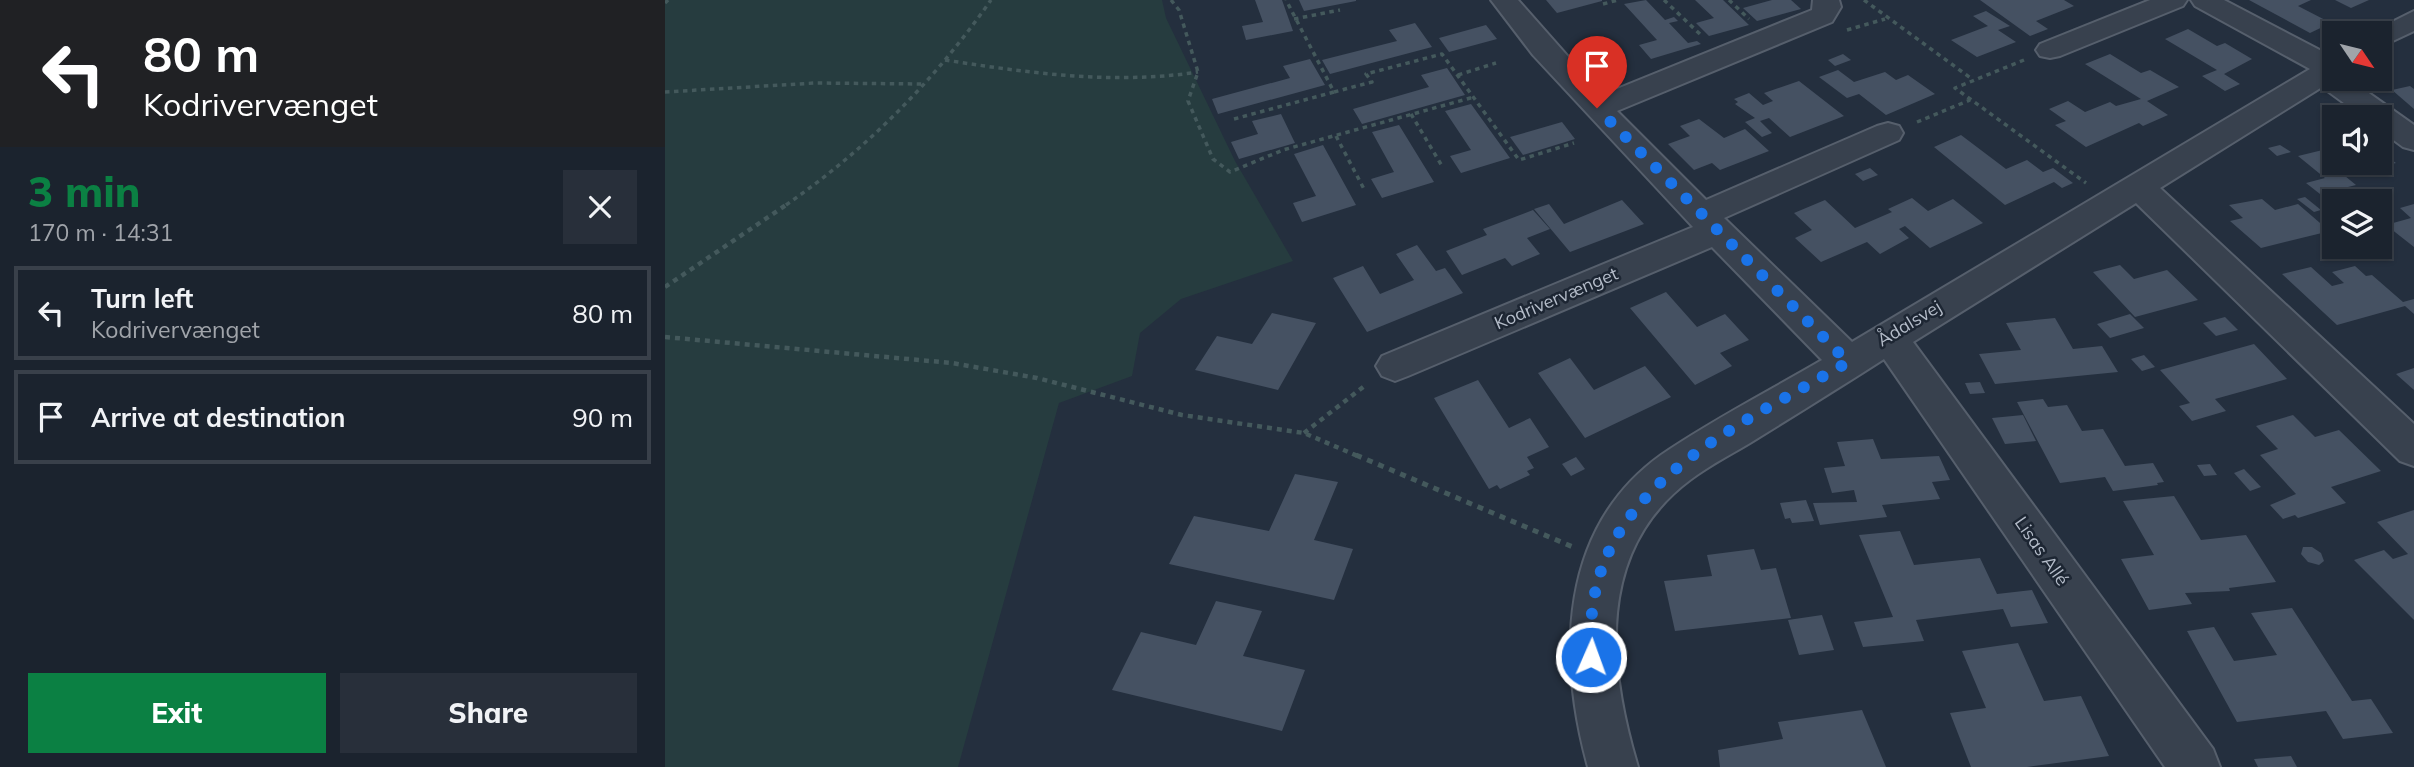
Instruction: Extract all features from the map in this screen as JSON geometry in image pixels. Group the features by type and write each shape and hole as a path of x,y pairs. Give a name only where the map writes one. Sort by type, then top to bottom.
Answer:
{"street":[{"path":"1504,0 1543,49 1597,108 1848,362"},
{"path":"1597,108 1822,16 1828,7 1826,0"},
{"path":"2050,50 2174,0"},
{"path":"2204,0 2322,66"},
{"path":"2392,32 2414,19"},
{"name":"Ådalsvej","path":"1613,767 1602,734 1591,657 1594,598 1606,561 1633,511 1675,468 2322,74"},
{"path":"2354,91 2414,140"},
{"name":"Kodrivervænget","path":"1395,366 1709,223 1888,134"},
{"path":"2126,194 2414,449"},
{"name":"Lisas Allé","path":"1888,336 2195,767"}],"path":[{"path":"665,287 842,163 881,130 925,84 991,0"},
{"path":"1171,0 1179,10 1198,72 1188,92 1188,101 1213,159 1230,172 1283,150 1474,97"},
{"path":"1286,0 1334,92"},
{"path":"1603,4 1618,0"},
{"path":"1664,0 1724,57"},
{"path":"1730,0 1756,25"},
{"path":"1864,0 1972,79"},
{"path":"1294,19 1340,10"},
{"path":"2050,50 1955,88 2126,194"},
{"path":"1234,119 1372,82 1366,74 1442,54 1519,160 1574,143"},
{"path":"945,60 994,68 1125,77 1168,78 1198,72"},
{"path":"1458,75 1496,63"},
{"path":"665,92 815,83 925,84"},
{"path":"1888,134 1971,99"},
{"path":"1411,114 1442,166"},
{"path":"1336,136 1364,189"},
{"path":"665,337 952,363 1037,378 1182,415 1304,433 1606,561"},
{"path":"1304,433 1344,399 1395,366"}],"green space":[{"path":"665,0 1162,0 1166,18 1235,161 1293,261 1181,299 1140,333 1132,376 1059,403 958,767 665,767"}],"building":[{"path":"1255,0 1282,0 1293,31 1246,40 1242,26 1263,22"},
{"path":"1299,0 1356,0 1356,1 1304,11"},
{"path":"1546,0 1602,0 1602,1 1557,13"},
{"path":"1646,0 1665,20 1674,17 1678,21 1669,23 1688,43 1697,41 1701,44 1651,59 1639,45 1657,40 1624,4"},
{"path":"1695,0 1723,0 1749,25 1709,36 1696,23 1714,18"},
{"path":"1772,0 1791,0 1801,9 1757,21 1743,8"},
{"path":"1980,0 2064,0 2074,6 2036,21 2048,29 2030,36"},
{"path":"2249,0 2311,0 2298,6 2327,21 2322,21 2322,27 2310,33"},
{"path":"2335,0 2369,0 2351,8"},
{"path":"1986,11 2010,26 1998,30 2016,42 1977,57 1951,40 1988,26 1973,16"},
{"path":"1415,23 1432,47 1330,74 1322,60 1397,41 1389,30"},
{"path":"1486,25 1497,39 1449,52 1439,38"},
{"path":"2188,29 2217,46 2225,43 2252,59 2224,74 2240,84 2225,91 2202,76 2217,70 2165,39"},
{"path":"1843,54 1851,60 1835,66 1828,60"},
{"path":"2110,54 2141,73 2150,70 2179,87 2147,101 2168,115 2143,126 2139,123 2086,147 2055,125 2066,121 2049,109 2068,101 2085,112 2110,102 2116,106 2141,99 2085,64"},
{"path":"1310,59 1325,85 1218,114 1212,99 1290,78 1283,66"},
{"path":"1447,68 1465,95 1362,124 1353,109 1429,87 1421,75"},
{"path":"1838,70 1854,82 1885,72 1896,80 1908,75 1935,94 1886,115 1859,94 1847,98 1819,77"},
{"path":"1799,81 1844,116 1790,137 1769,118 1760,121 1772,133 1762,137 1745,122 1755,118 1735,104 1738,102 1734,99 1749,93 1763,105 1773,101 1764,93"},
{"path":"2410,86 2414,89 2414,109 2392,90"},
{"path":"1471,104 1510,158 1461,173 1450,156 1471,150 1445,111"},
{"path":"1281,114 1295,143 1239,159 1231,142 1258,134 1252,121"},
{"path":"1699,119 1724,138 1745,129 1769,151 1720,170 1712,163 1694,170 1668,144 1690,136 1680,126"},
{"path":"1562,122 1575,139 1523,155 1510,137"},
{"path":"1399,125 1434,182 1382,198 1371,179 1394,172 1372,132"},
{"path":"1961,135 2006,169 2027,160 2043,172 2053,168 2073,183 2062,188 2054,182 2005,205 1934,147"},
{"path":"1323,145 1356,205 1302,222 1293,203 1316,196 1294,154"},
{"path":"2280,145 2291,152 2277,156 2268,148"},
{"path":"2322,150 2322,175 2349,175 2345,176 2356,185 2340,189 2322,189 2320,194 2306,183 2325,178 2298,156"},
{"path":"1870,168 1878,175 1863,181 1855,174"},
{"path":"2305,197 2321,210 2314,212 2297,199"},
{"path":"1912,198 1928,211 1953,199 1983,223 1930,248 1905,226 1899,229 1909,238 1880,254 1867,242 1821,262 1795,238 1812,230 1794,213 1825,200 1855,228 1892,212 1888,209"},
{"path":"2262,199 2275,210 2298,204 2322,225 2322,233 2261,248 2230,221 2243,218 2229,205"},
{"path":"1622,200 1644,224 1570,252 1534,209 1549,204 1564,224"},
{"path":"2414,204 2414,247 2392,230 2392,223 2411,218 2400,208"},
{"path":"1533,210 1550,229 1527,238 1540,254 1512,266 1505,258 1462,275 1446,251 1487,235 1483,229"},
{"path":"1417,245 1436,271 1445,268 1463,293 1367,332 1333,278 1363,266 1380,294 1414,280 1396,254"},
{"path":"2120,265 2134,279 2167,270 2198,300 2135,317 2093,272"},
{"path":"2355,266 2366,276 2372,275 2403,302 2414,299 2414,314 2405,306 2337,325 2282,274 2311,267 2332,286 2344,283 2332,272"},
{"path":"1666,292 1697,327 1725,314 1749,340 1720,353 1732,366 1695,385 1630,308"},
{"path":"1272,313 1316,323 1278,390 1195,370 1217,336 1252,344"},
{"path":"2130,314 2144,328 2110,338 2097,324"},
{"path":"2225,317 2238,330 2216,336 2203,323"},
{"path":"2055,318 2073,349 2102,346 2118,372 1995,384 1979,354 2021,350 2006,323"},
{"path":"2254,344 2287,379 2215,399 2226,411 2192,421 2179,406 2190,403 2160,370"},
{"path":"2144,355 2155,367 2142,371 2131,359"},
{"path":"1570,358 1594,390 1645,366 1671,397 1585,438 1538,373"},
{"path":"2414,368 2414,390 2396,374"},
{"path":"1478,380 1509,428 1530,418 1549,447 1527,457 1534,468 1527,471 1530,475 1500,489 1497,485 1489,489 1434,398"},
{"path":"1980,382 1985,393 1970,394 1965,383"},
{"path":"2043,399 2048,407 2067,405 2082,431 2103,429 2125,466 2153,463 2164,482 2113,491 2105,477 2060,483 2017,402"},
{"path":"2023,415 2036,441 2005,444 1992,418"},
{"path":"2293,415 2315,437 2339,430 2381,471 2331,487 2346,503 2298,518 2295,515 2283,519 2270,505 2296,494 2260,455 2278,449 2256,426"},
{"path":"1873,439 1881,459 1939,456 1950,480 1932,482 1940,499 1882,505 1887,517 1820,525 1813,503 1857,502 1854,490 1832,493 1824,468 1845,466 1837,442"},
{"path":"1576,457 1585,469 1571,476 1562,464"},
{"path":"2210,464 2217,475 2204,476 2197,465"},
{"path":"2244,469 2261,487 2250,491 2234,473"},
{"path":"1295,474 1338,482 1314,540 1353,549 1334,600 1169,564 1194,516 1269,531"},
{"path":"2174,496 2201,540 2246,535 2276,582 2229,588 2230,591 2185,593 2192,604 2149,610 2121,559 2154,555 2123,501"},
{"path":"1806,500 1814,521 1792,523 1790,518 1785,519 1780,503"},
{"path":"2414,510 2414,620 2354,560 2384,550 2393,559 2408,554 2377,522"},
{"path":"1900,531 1914,565 1980,558 1997,594 2032,590 2048,623 2011,627 2003,609 1916,620 1924,641 1863,647 1854,622 1893,617 1859,535"},
{"path":"2303,547 2312,547 2321,553 2324,561 2319,565 2308,562 2301,554"},
{"path":"1754,549 1761,570 1776,568 1791,618 1675,631 1664,581 1712,576 1707,555"},
{"path":"1216,601 1262,611 1243,656 1305,670 1282,731 1112,690 1141,632 1196,645"},
{"path":"2292,608 2352,701 2371,699 2393,733 2343,739 2326,711 2237,722 2187,631 2214,627 2234,661 2277,655 2251,613"},
{"path":"1822,615 1834,650 1799,655 1788,620"},
{"path":"2018,643 2044,701 2081,696 2109,756 2027,767 1971,767 1950,713 1986,708 1962,651"},
{"path":"1862,710 1886,767 1720,767 1718,750 1783,739 1778,722"},
{"path":"2291,756 2297,767 2258,767 2254,759"}],"route":[{"path":"1591,657 1594,598 1609,551 1633,511 1675,468 1848,362 1597,108"}]}
